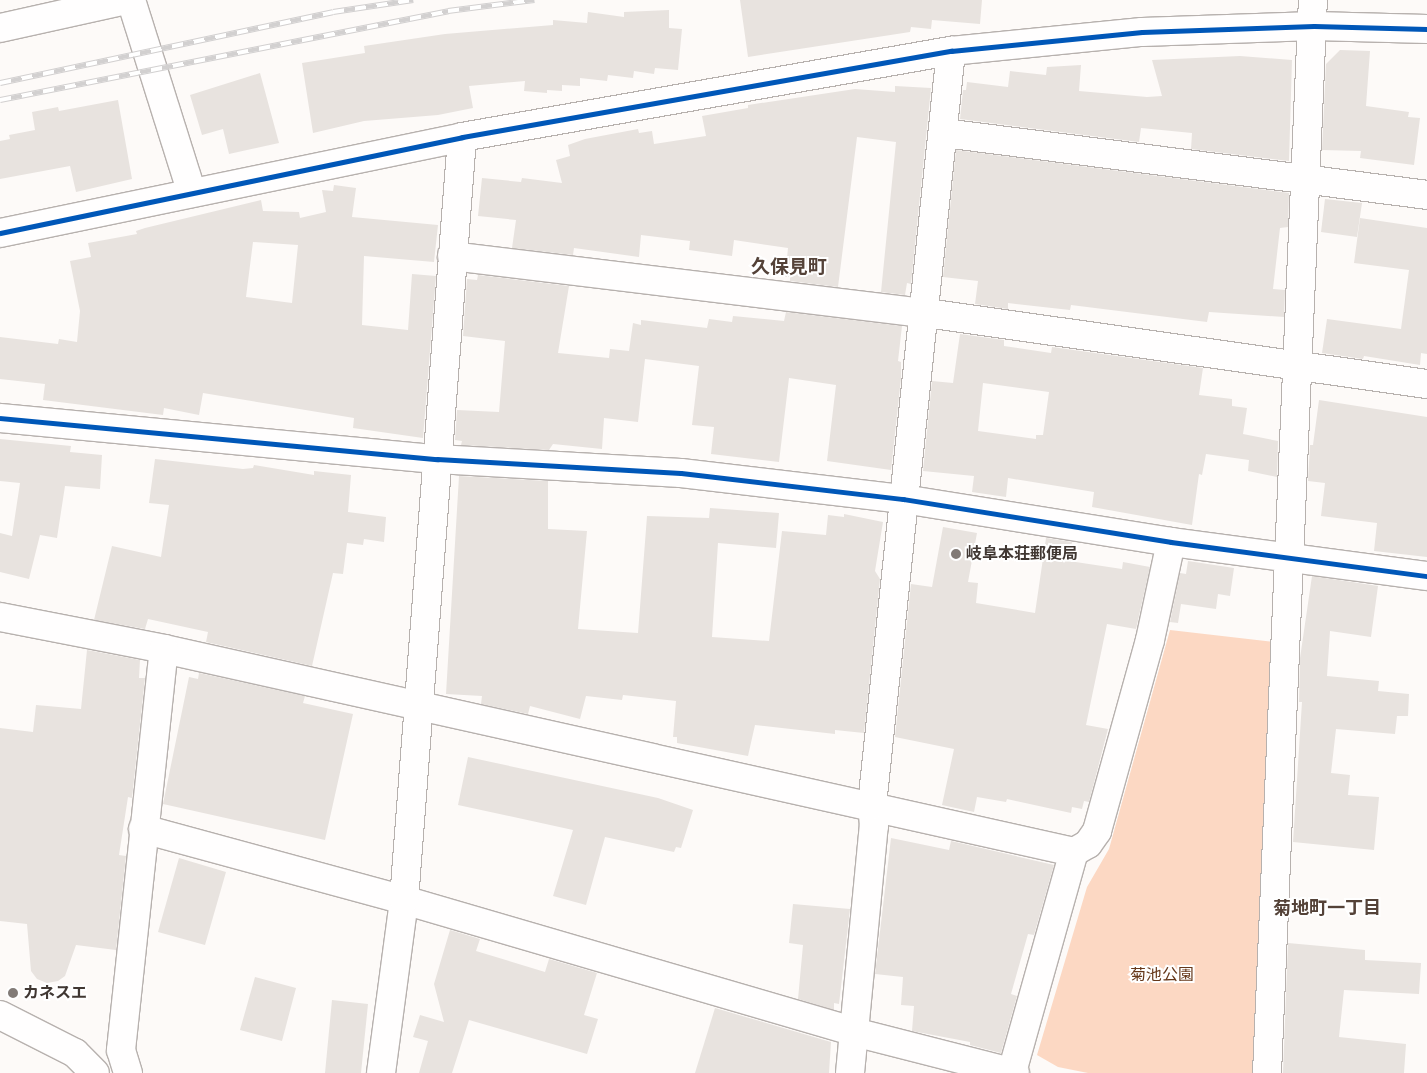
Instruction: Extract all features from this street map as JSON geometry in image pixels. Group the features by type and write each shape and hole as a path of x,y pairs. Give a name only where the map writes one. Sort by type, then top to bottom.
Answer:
{"street":[{"path":"0,28 126,0"},
{"path":"132,0 192,193"},
{"path":"0,233 462,137 951,51 1314,13 1427,29"},
{"path":"1267,1073 1288,559 1314,13"},
{"path":"850,1073 874,826 872,805 903,499 910,469 951,51"},
{"path":"944,133 1305,177 1427,195"},
{"path":"381,1073 404,900 462,137"},
{"path":"452,256 926,313 1427,384"},
{"path":"0,418 437,459 681,474 903,499 1171,542 1427,576"},
{"path":"0,617 164,649 420,708 872,805 1074,852 1088,844 1097,831 1150,640 1171,542"},
{"path":"128,1073 121,1050 143,829 164,649"},
{"path":"143,829 404,900 854,1032 1014,1073 1074,852"},
{"path":"0,1015 75,1053 95,1073"}],"green space":[{"name":"菊池公園","path":"1170,630 1274,642 1255,1073 1088,1073 1058,1067 1037,1055 1087,887 1109,849"}],"building":[{"path":"740,0 982,0 980,24 932,20 931,29 911,27 910,32 748,57"},
{"path":"669,10 669,28 682,29 678,70 655,68 654,74 634,71 633,78 608,75 607,81 580,78 580,86 562,85 562,91 547,90 547,93 524,91 525,81 469,86 473,108 438,115 364,121 313,133 302,63 365,53 364,46 445,34 553,25 553,20 587,23 588,12 624,17 624,12"},
{"path":"1340,50 1370,51 1366,106 1409,112 1408,117 1420,118 1414,165 1360,158 1361,151 1322,150 1326,64"},
{"path":"1240,56 1292,60 1289,161 1191,149 1192,133 1141,128 1139,142 960,119 963,90 966,90 967,82 1008,87 1010,71 1046,75 1047,67 1081,65 1079,91 1147,97 1162,96 1152,60"},
{"path":"260,73 279,143 229,154 223,129 202,135 190,95"},
{"path":"895,86 931,88 911,284 907,283 905,295 881,292 896,142 857,137 838,287 790,281 790,277 785,277 788,248 734,240 732,256 689,250 690,241 641,235 639,257 574,248 573,255 512,248 516,220 478,216 482,178 521,182 522,178 562,183 556,160 570,156 568,145 585,139 638,129 639,133 652,131 654,144 706,136 702,116 748,108 748,105 855,89 895,92"},
{"path":"118,100 132,179 76,192 70,166 0,179 0,141 10,139 9,135 35,130 32,112 58,107 59,111"},
{"path":"956,150 1289,193 1288,227 1280,228 1273,289 1285,290 1284,317 1209,312 1207,322 1071,305 1070,310 1008,303 1008,309 975,304 978,281 943,277"},
{"path":"334,185 356,188 352,217 438,225 434,262 364,256 362,325 408,330 412,274 436,276 423,438 353,428 354,418 203,393 199,415 164,408 163,415 43,400 45,384 0,379 0,337 58,344 59,339 77,342 80,311 70,261 91,257 88,243 137,234 136,231 145,228 261,200 263,211 299,212 300,218 326,212 322,190 333,191","holes":["253,242 298,245 292,303 246,297"]},
{"path":"1325,199 1362,203 1357,237 1321,232"},
{"path":"1360,218 1427,228 1427,354 1421,353 1420,365 1364,356 1363,359 1322,353 1327,319 1401,329 1409,270 1354,263"},
{"path":"478,275 569,286 558,353 609,358 610,349 629,351 633,323 641,325 641,320 707,328 709,319 732,322 733,316 784,321 786,312 902,326 898,361 901,362 901,378 891,470 827,461 836,385 789,378 779,462 711,454 714,427 692,425 699,366 645,359 638,422 604,418 602,449 553,444 549,450 461,445 462,441 455,440 457,410 499,412 505,341 463,336 467,279 477,280"},
{"path":"960,334 1004,340 1004,346 1051,353 1052,347 1203,368 1199,395 1232,399 1232,406 1247,408 1243,434 1278,441 1277,477 1248,471 1249,460 1206,454 1202,475 1199,474 1192,525 1092,507 1094,492 1008,478 1006,497 972,492 974,476 923,471 932,381 953,383","holes":["983,383 1049,392 1043,435 1036,435 1036,439 978,431"]},
{"path":"1319,400 1427,417 1427,557 1374,551 1377,523 1321,516 1325,483 1308,481 1310,445 1313,445"},
{"path":"0,439 71,446 70,452 102,455 100,489 65,486 57,538 40,535 29,579 0,572 0,533 12,536 20,483 0,481"},
{"path":"155,459 243,469 253,468 254,465 314,475 314,471 351,475 348,512 386,517 384,542 364,539 363,545 347,543 343,574 333,573 312,666 206,642 208,632 148,619 145,629 94,620 112,546 161,557 169,505 149,503"},
{"path":"459,476 548,481 548,529 587,531 578,629 638,633 647,516 709,518 710,508 779,513 776,548 718,543 712,637 769,641 782,531 826,535 828,515 844,517 844,514 883,522 875,571 880,579 864,733 835,730 835,734 755,725 748,756 677,743 677,737 673,737 676,701 623,695 622,700 586,696 580,719 530,706 528,714 481,704 482,696 446,694"},
{"path":"943,527 977,533 968,582 978,583 976,603 1035,613 1046,538 1072,542 1069,561 1122,569 1123,562 1150,567 1136,629 1107,624 1086,725 1108,729 1089,802 1084,801 1082,809 1072,807 1071,813 1007,799 1006,802 977,797 974,812 942,805 954,749 895,737 911,584 932,587"},
{"path":"1188,561 1234,568 1230,596 1218,594 1216,609 1181,604 1178,623 1170,622 1180,573 1186,574"},
{"path":"1312,576 1378,586 1371,637 1330,631 1327,676 1379,681 1378,691 1409,694 1408,716 1397,716 1395,734 1336,729 1331,773 1350,775 1348,795 1379,797 1374,850 1293,842 1302,702 1299,702 1300,658"},
{"path":"87,650 140,660 139,678 145,678 132,798 128,797 119,855 126,856 116,950 76,945 65,976 58,981 47,983 37,979 31,971 27,924 0,921 0,728 33,732 36,705 81,709"},
{"path":"199,673 305,696 303,703 353,714 325,840 163,804 189,677 198,679"},
{"path":"468,757 658,798 693,810 681,848 676,847 674,852 605,837 586,905 553,896 573,830 458,805"},
{"path":"891,838 949,850 951,841 1054,865 1034,935 1028,934 1011,994 1017,996 1001,1053 970,1045 970,1042 912,1031 914,1006 901,1005 903,977 875,974"},
{"path":"179,858 226,872 205,945 158,932"},
{"path":"793,904 850,909 839,1004 834,1003 834,1010 798,999 803,945 789,943"},
{"path":"450,930 480,939 476,951 545,972 549,959 597,973 584,1015 598,1019 587,1054 469,1020 452,1073 419,1073 428,1041 413,1037 420,1015 444,1022 434,984"},
{"path":"1288,943 1365,950 1365,960 1421,963 1419,994 1344,990 1339,1037 1406,1044 1404,1073 1283,1073"},
{"path":"255,977 296,988 282,1041 240,1030"},
{"path":"332,1000 368,1004 361,1073 325,1073"},
{"path":"715,1008 831,1042 829,1073 695,1073"}],"railway":[{"path":"0,83 333,12 413,0"},
{"path":"0,100 448,11 534,0"}],"cycle path":[{"path":"0,233 462,137 951,51 1142,32 1314,26 1427,29"},
{"path":"0,418 437,459 681,473 903,499 1171,542 1427,576"}],"place":[{"name":"岐阜本荘郵便局","path":"956,554"},
{"name":"カネスエ","path":"13,993"}],"district":[{"name":"久保見町","path":"789,267"},
{"name":"菊地町一丁目","path":"1327,908"}]}
